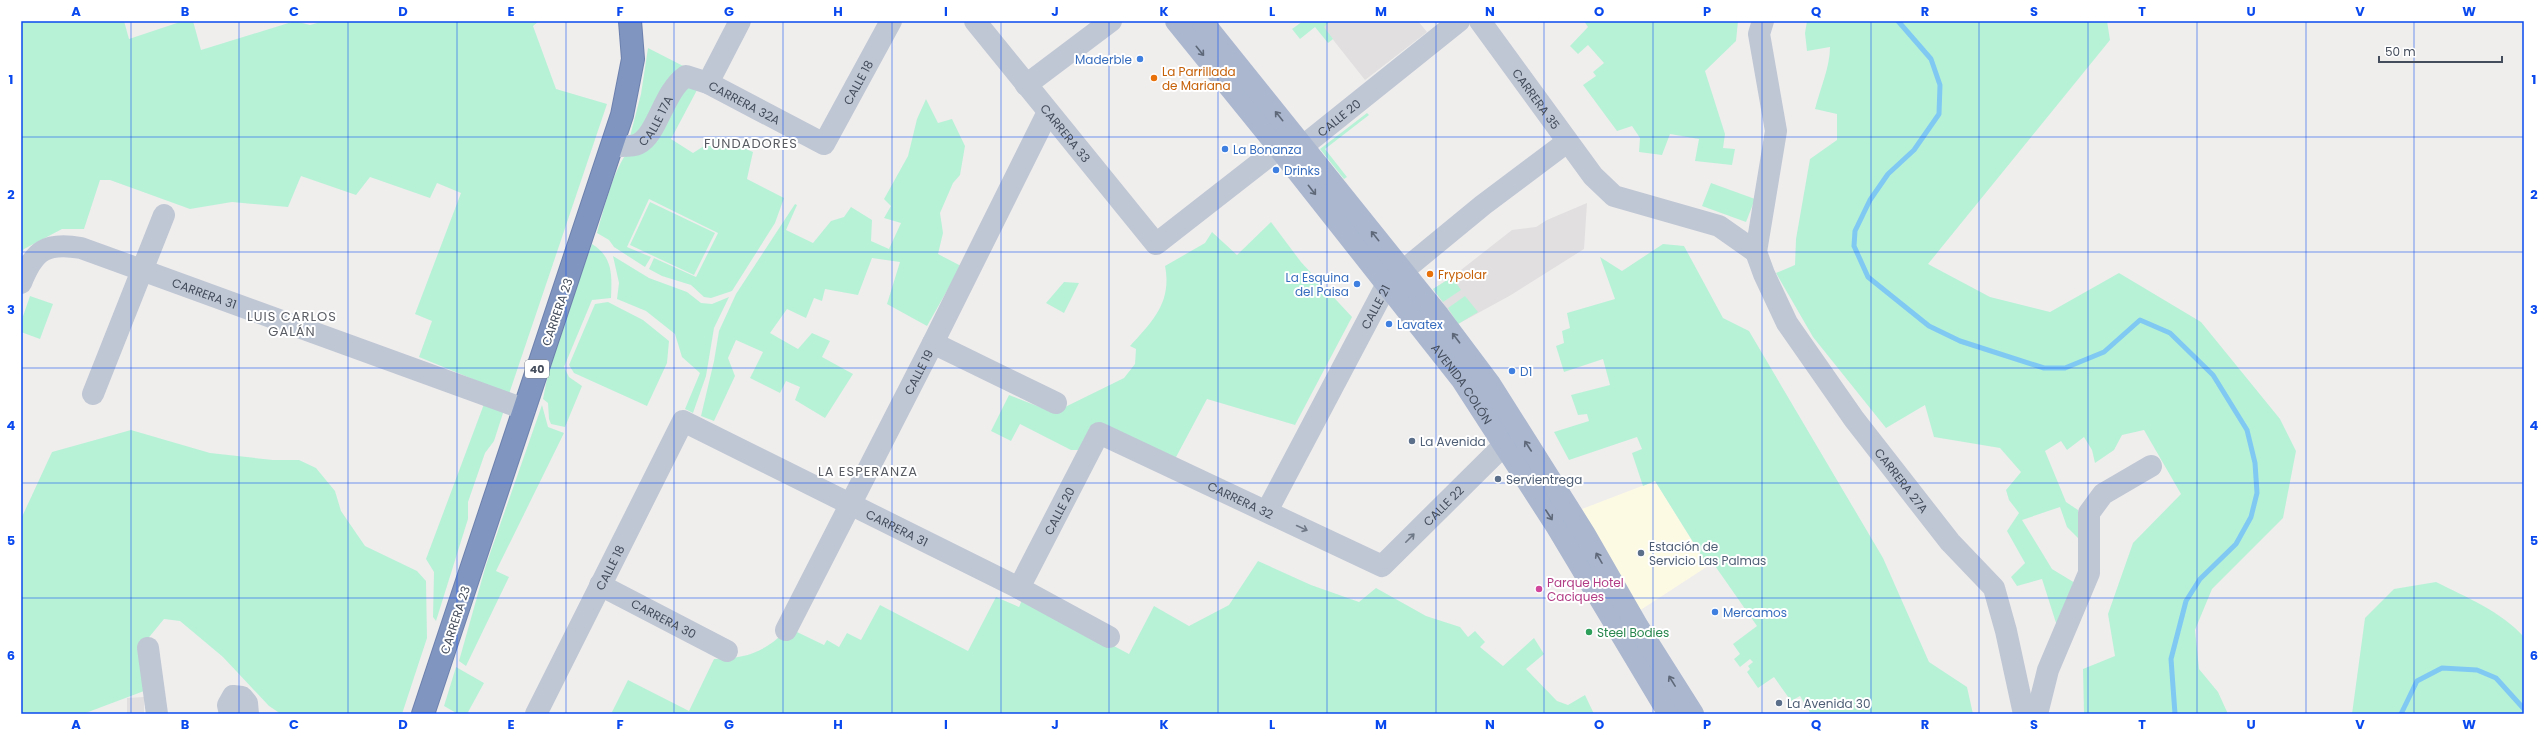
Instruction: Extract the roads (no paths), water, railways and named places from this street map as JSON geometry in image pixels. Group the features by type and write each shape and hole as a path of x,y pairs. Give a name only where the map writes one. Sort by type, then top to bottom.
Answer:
{"highway":[{"name":"CARRERA 23","path":"423,714 613,146 630,81 633,59 630,21"}],"main road":[{"name":"AVENIDA COLÓN","path":"1176,21 1279,148 1462,380 1504,445 1575,538"},
{"name":"AVENIDA COLÓN","path":"1202,21 1403,270 1490,384 1575,538 1616,607 1669,714"},
{"name":"AVENIDA COLÓN","path":"1616,607 1693,714"}],"street":[{"path":"708,83 740,21"},
{"name":"CALLE 18","path":"824,144 892,21"},
{"name":"CARRERA 33","path":"975,21 1156,244 1279,148"},
{"path":"1026,85 1111,21"},
{"name":"CALLE 20","path":"1303,146 1459,21"},
{"name":"CARRERA 35","path":"1480,21 1593,176 1614,196 1719,226 1756,252"},
{"path":"1756,252 1776,131 1759,34 1763,21"},
{"name":"CALLE 17A","path":"613,146 638,144 651,131 676,82 686,76"},
{"name":"CARRERA 32A","path":"686,76 708,83 824,144"},
{"name":"CALLE 19","path":"786,630 849,505 934,343 1048,112"},
{"name":"CALLE 21","path":"1267,512 1387,284 1483,204 1567,142"},
{"path":"1279,148 1303,146"},
{"path":"93,394 164,216"},
{"name":"CARRERA 31","path":"21,284 28,266 42,250 60,244 81,248 524,409"},
{"name":"CARRERA 27A","path":"1756,252 1787,323 1840,399 1908,490 1955,547 1994,588 2006,631 2024,714"},
{"path":"934,343 1056,403"},
{"name":"CALLE 18","path":"536,714 683,421"},
{"name":"CARRERA 31","path":"683,421 849,505 1019,588 1109,637"},
{"name":"CALLE 20","path":"1019,588 1099,433"},
{"name":"CARRERA 32","path":"1099,433 1382,566"},
{"name":"CALLE 22","path":"1382,566 1504,445"},
{"path":"2037,714 2048,670 2089,573 2089,513 2103,494 2151,466"},
{"name":"CARRERA 30","path":"600,585 727,651"},
{"path":"148,648 157,714"},
{"path":"230,714 228,705 234,696 242,696 247,703 248,714"}],"waterway":[{"path":"1898,21 1931,59 1940,85 1939,114 1914,150 1888,174 1870,200 1855,231 1854,246 1868,277 1929,326 1960,341 2044,368 2065,368 2104,352 2140,320 2170,333 2213,375 2247,430 2255,463 2257,493 2251,517 2236,544 2200,579 2186,601 2171,659 2175,714"},
{"path":"2401,714 2417,681 2442,668 2477,670 2496,678 2524,709"}],"place":[{"name":"Maderble","path":"1140,59"},
{"name":"La Parrillada de Mariana","path":"1154,78"},
{"name":"La Bonanza","path":"1225,149"},
{"name":"Drinks","path":"1276,170"},
{"name":"Frypolar","path":"1430,274"},
{"name":"La Esquina del Paisa","path":"1357,284"},
{"name":"Lavatex","path":"1389,324"},
{"name":"D1","path":"1512,371"},
{"name":"La Avenida","path":"1412,441"},
{"name":"Servientrega","path":"1498,479"},
{"name":"Estación de Servicio Las Palmas","path":"1641,553"},
{"name":"Parque Hotel Caciques","path":"1539,589"},
{"name":"Mercamos","path":"1715,612"},
{"name":"Steel Bodies","path":"1589,632"},
{"name":"La Avenida 30","path":"1779,703"}],"district":[{"name":"FUNDADORES","path":"751,143"},
{"name":"LUIS CARLOS GALÁN","path":"292,324"},
{"name":"LA ESPERANZA","path":"868,471"}]}
